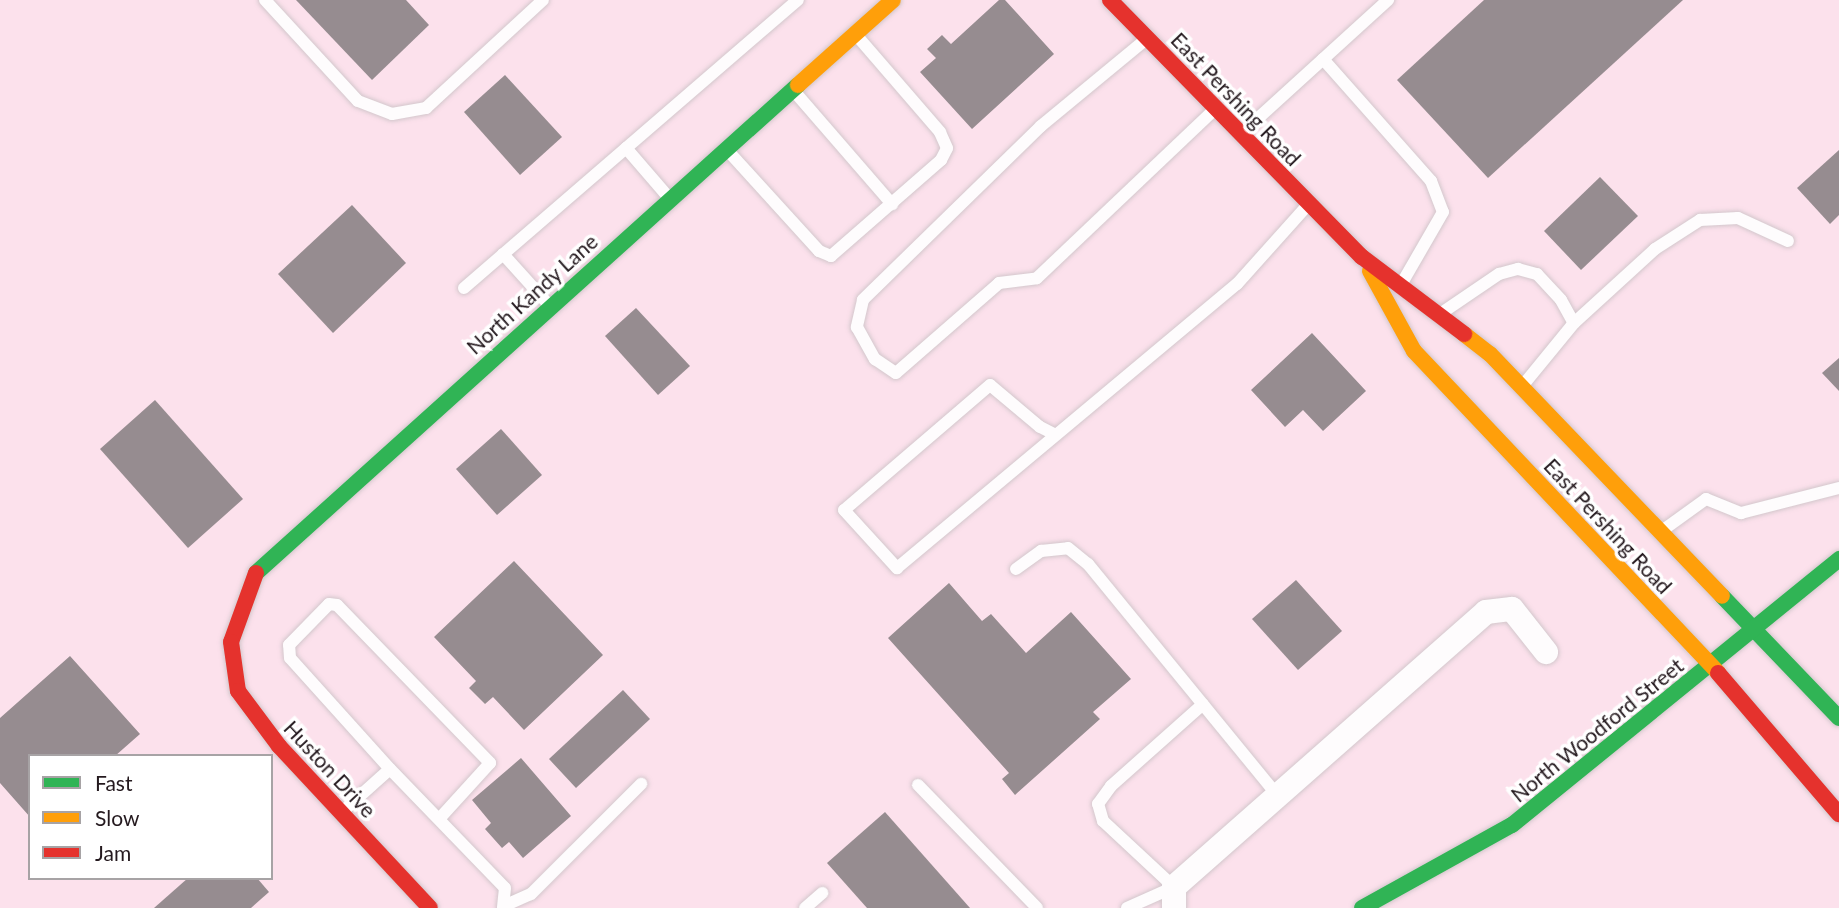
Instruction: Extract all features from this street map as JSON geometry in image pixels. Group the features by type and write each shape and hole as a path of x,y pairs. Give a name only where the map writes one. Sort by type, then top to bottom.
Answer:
{"street":[{"name":"East Pershing Road","path":"1110,0 1362,257 1490,354 1839,718"},
{"name":"North Kandy Lane","path":"231,642 257,569 855,34 882,4"},
{"name":"East Pershing Road","path":"1362,257 1414,351 1712,666 1839,814"},
{"name":"North Woodford Street","path":"1362,908 1512,825 1756,631 1839,559"},
{"path":"1174,898 1278,796 1486,612 1512,609 1546,652"},
{"name":"Huston Drive","path":"231,642 238,691 252,714 430,908"}],"lane":[{"path":"265,0 358,101 392,114 426,108 543,0"},
{"path":"464,288 798,0"},
{"path":"1241,134 1388,0"},
{"path":"727,149 820,251 831,256 941,160 947,148 940,132 855,34"},
{"path":"1147,38 1041,126 863,300 857,327 875,359 896,373 999,283 1037,278 1216,108"},
{"path":"1323,59 1431,181 1443,212 1400,286"},
{"path":"793,90 892,204"},
{"path":"626,148 670,199"},
{"path":"1054,434 1040,427 990,385 844,510 897,568 1054,434 1237,284 1309,204"},
{"path":"1522,387 1574,323 1655,249 1700,220 1738,218 1788,240"},
{"path":"503,254 550,307"},
{"path":"1438,315 1499,274 1518,269 1537,274 1561,300 1574,323"},
{"path":"1661,531 1706,499 1741,513 1839,488"},
{"path":"1016,569 1041,551 1068,548 1088,564 1278,796"},
{"path":"440,818 490,763 337,605 329,604 289,645 290,658 390,769 505,888 504,906 531,894 641,784"},
{"path":"1174,898 1111,831 1098,804 1111,786 1203,704"},
{"path":"342,813 390,769"},
{"path":"918,785 1037,908"},
{"path":"1393,891 1403,908"},
{"path":"805,908 822,893"},
{"path":"1127,908 1174,898"}],"shaded area":[{"path":"0,0 1839,0 1839,908 0,908"}],"building":[{"path":"296,0 406,0 429,25 372,80"},
{"path":"999,0 1005,0 1054,54 972,129 920,72 936,58 927,49 942,35 951,44"},
{"path":"1484,0 1683,0 1488,178 1397,80"},
{"path":"505,75 562,137 520,175 464,112"},
{"path":"1839,150 1839,215 1830,224 1797,188"},
{"path":"1600,177 1638,216 1581,270 1544,231"},
{"path":"352,205 406,263 333,333 278,274"},
{"path":"636,308 690,366 658,395 605,336"},
{"path":"1312,333 1366,391 1323,431 1303,410 1285,427 1251,390"},
{"path":"1839,358 1839,391 1822,373"},
{"path":"155,400 243,499 188,548 100,449"},
{"path":"501,429 542,475 497,515 456,469"},
{"path":"514,561 603,655 524,730 493,697 485,704 469,688 476,681 434,637"},
{"path":"1296,580 1342,631 1298,670 1252,619"},
{"path":"949,583 982,621 991,614 1026,653 1071,612 1131,679 1093,712 1100,719 1015,795 1002,779 1009,773 888,638"},
{"path":"70,656 140,734 117,754 28,754 28,815 0,783 0,718"},
{"path":"623,690 650,719 576,788 549,759"},
{"path":"521,758 571,816 523,858 509,842 502,848 485,829 491,823 472,800"},
{"path":"885,812 970,908 867,908 827,863"},
{"path":"186,880 259,880 269,892 251,908 154,908"}],"traffic: fast":[{"path":"256,573 798,85"},
{"path":"1362,908 1512,825 1839,559"},
{"path":"1722,596 1839,718"}],"traffic: slow":[{"path":"798,85 893,0"},
{"path":"1370,271 1414,351 1718,673"},
{"path":"1464,334 1490,354 1722,596"}],"traffic: jam":[{"path":"1110,0 1362,257 1464,334"},
{"path":"256,573 231,642 238,691 279,746 430,908"},
{"path":"1718,673 1839,814"}]}
